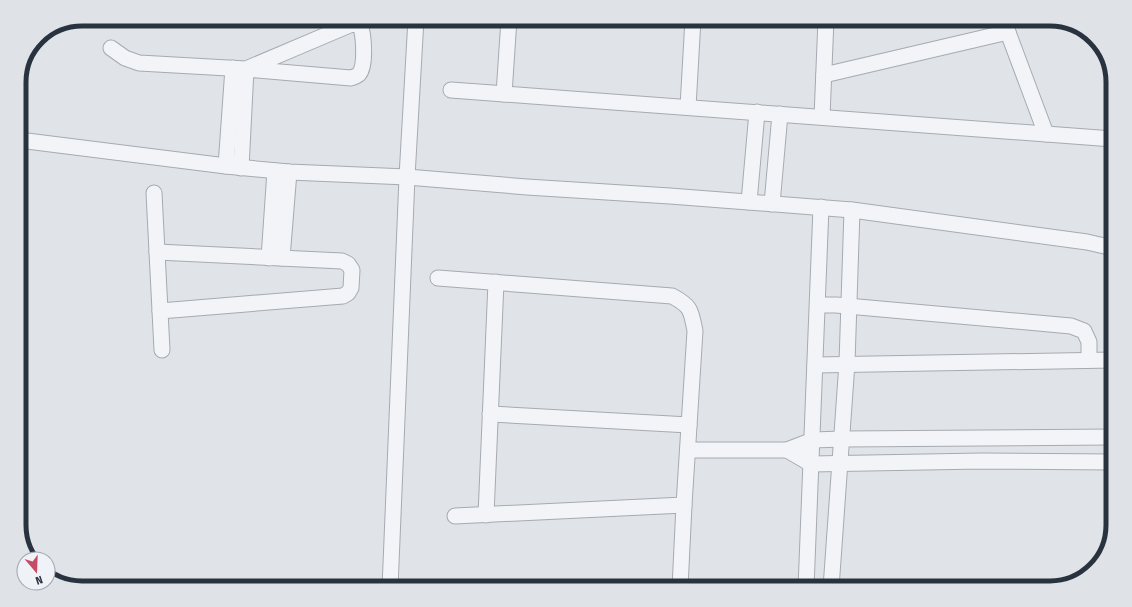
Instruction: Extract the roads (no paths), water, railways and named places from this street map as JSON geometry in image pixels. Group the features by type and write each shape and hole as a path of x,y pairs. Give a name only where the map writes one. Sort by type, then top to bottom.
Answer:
{"street":[{"path":"239,69 347,26"},
{"path":"111,48 125,58 139,63 351,78 358,75 362,68 363,34 360,26"},
{"path":"390,581 407,177 416,26"},
{"path":"504,94 509,26"},
{"path":"688,107 693,26"},
{"path":"822,117 826,26"},
{"path":"824,75 1005,26 1046,134"},
{"path":"226,166 239,69"},
{"path":"239,69 241,168"},
{"path":"451,90 1106,138"},
{"path":"749,202 757,112"},
{"path":"772,204 780,114"},
{"path":"26,141 282,172 407,177 852,210 1086,242 1106,246"},
{"path":"276,258 282,172"},
{"path":"154,193 162,350"},
{"path":"806,581 821,207"},
{"path":"832,581 847,364 852,210"},
{"path":"157,252 342,261 348,264 352,270 351,288 348,294 343,296 160,311"},
{"path":"438,278 672,296 686,303 692,315 695,331 680,581"},
{"path":"486,515 496,282"},
{"path":"818,305 848,306 1071,326 1084,331 1089,342 1089,360"},
{"path":"815,365 1106,360"},
{"path":"490,414 689,425"},
{"path":"688,450 787,450 812,440 842,439 1106,437"},
{"path":"982,461 983,439"},
{"path":"787,450 812,464 982,461 1106,462"},
{"path":"455,516 684,505"}]}
